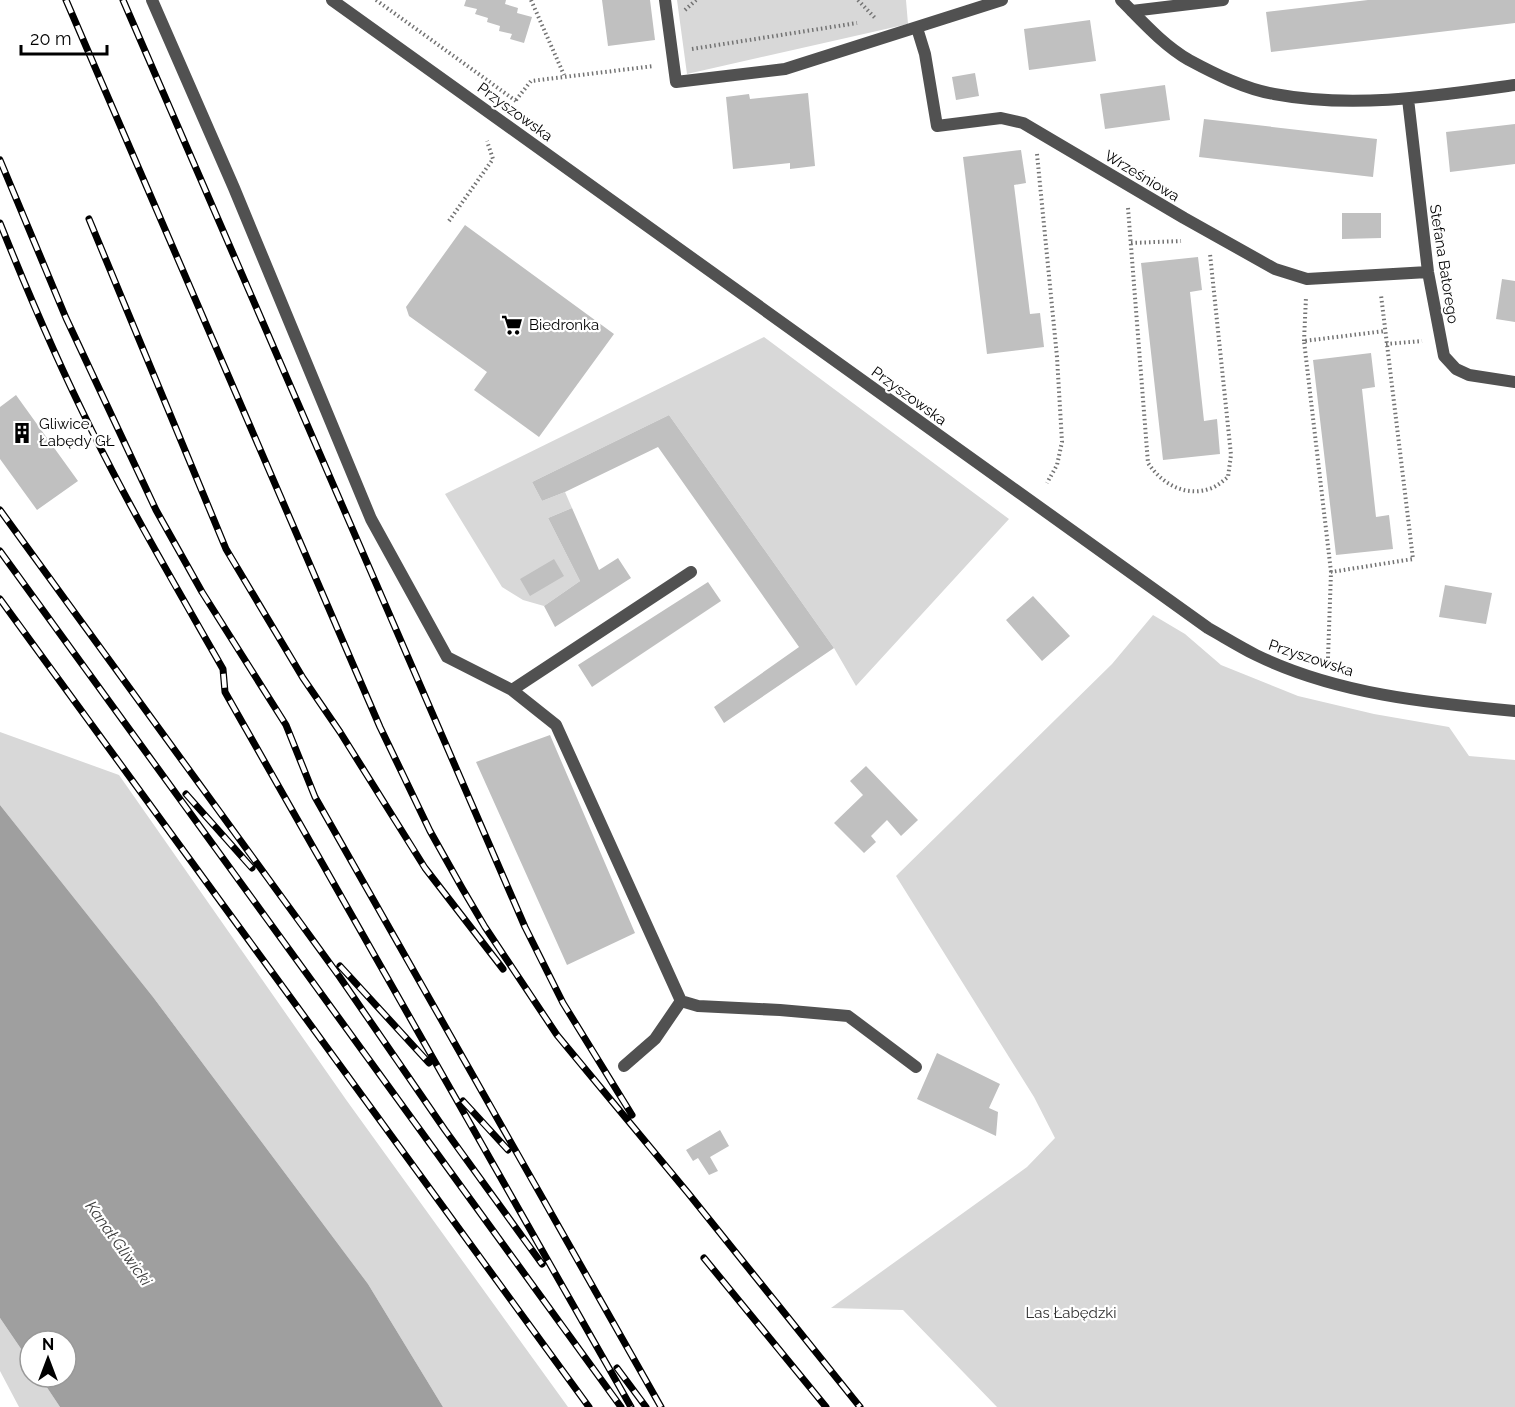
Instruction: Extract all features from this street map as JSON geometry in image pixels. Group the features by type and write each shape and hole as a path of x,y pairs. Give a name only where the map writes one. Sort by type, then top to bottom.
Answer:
{"street":[{"path":"152,0 234,188 371,519 447,657 512,690 556,725 681,1001 698,1006 848,1016 916,1067"},
{"name":"Przyszowska","path":"332,0 1208,628 1257,655 1329,682 1399,698 1515,711"},
{"path":"665,0 676,82 785,69 1002,0"},
{"path":"1121,0 1159,37 1188,59 1227,79 1272,94 1316,99 1408,99 1515,86"},
{"path":"1132,11 1223,0"},
{"name":"Wrześniowa","path":"916,27 925,54 938,126 1001,118 1023,123 1208,236 1275,269 1307,279 1428,272"},
{"name":"Stefana Batorego","path":"1408,99 1428,272 1444,356 1456,369 1469,375 1515,382"},
{"path":"512,690 691,572"},
{"path":"624,1066 655,1039 681,1001"}],"path":[{"path":"376,0 516,100"},
{"path":"531,0 564,75"},
{"path":"858,0 877,20"},
{"path":"512,106 531,81 564,75 662,65 671,51 887,18"},
{"path":"1034,130 1057,357 1062,442 1058,465 1047,483"},
{"path":"449,221 493,159 487,141"},
{"path":"1126,184 1148,464 1158,478 1184,491 1211,488 1228,477 1231,455 1208,236 1131,243"},
{"path":"1331,572 1413,559 1379,275"},
{"path":"1307,279 1304,341 1331,572 1328,658"},
{"path":"1304,341 1385,332"}],"green space":[{"path":"677,0 906,0 908,24 687,74"},
{"path":"764,337 1009,519 856,686 834,648 669,415 532,482 542,501 565,492 572,508 548,518 580,581 544,606 523,600 502,587 445,494"},
{"name":"Las Łabędzki","path":"1153,615 1185,634 1221,665 1298,696 1374,714 1449,727 1469,756 1515,760 1515,1407 997,1407 903,1310 831,1308 1027,1167 1055,1138 1034,1097 896,876 1112,664"},
{"path":"0,732 119,775 347,1101 568,1407 443,1407 368,1284 153,997 0,805"},
{"path":"0,1318 18,1344 18,1389 48,1389 60,1407 19,1407 0,1371"}],"water":[{"name":"Kanał Gliwicki","path":"0,805 153,997 368,1284 443,1407 60,1407 48,1389 78,1389 78,1329 18,1329 18,1344 0,1318"}],"building":[{"path":"466,0 506,0 505,4 518,8 517,13 532,17 524,43 510,39 512,34 499,31 500,26 487,22 488,18 475,14 477,9 464,6"},
{"path":"602,0 650,0 655,40 608,46"},
{"path":"1368,0 1515,0 1515,23 1271,52 1266,12"},
{"path":"1090,20 1096,61 1029,70 1024,29"},
{"path":"975,73 979,96 956,100 952,77"},
{"path":"1165,85 1170,120 1105,129 1100,94"},
{"path":"808,93 815,166 790,169 790,163 733,169 726,97 749,94 750,99"},
{"path":"1204,119 1377,139 1373,177 1199,157"},
{"path":"1515,124 1515,164 1450,172 1446,132"},
{"path":"1021,150 1026,183 1014,185 1030,314 1040,313 1044,347 987,354 963,157"},
{"path":"1342,213 1381,213 1381,238 1342,239"},
{"name":"Biedronka","path":"465,225 614,334 539,437 474,390 487,372 409,316 406,307"},
{"path":"1198,257 1202,290 1190,292 1204,421 1217,419 1220,454 1163,460 1141,263"},
{"path":"1502,279 1515,281 1515,322 1496,319"},
{"path":"1371,353 1375,387 1362,389 1376,517 1389,515 1393,549 1336,555 1313,360"},
{"name":"Gliwice Łabędy GŁ","path":"16,395 78,481 37,510 0,459 0,407"},
{"path":"669,415 834,648 724,723 714,707 799,647 658,447 542,501 532,482"},
{"path":"572,508 599,570 618,558 631,578 555,627 544,606 580,581 548,518"},
{"path":"554,559 564,576 530,596 520,579"},
{"path":"708,582 721,601 592,687 578,665"},
{"path":"1445,585 1492,593 1486,624 1439,617"},
{"path":"1033,596 1070,636 1042,661 1006,620"},
{"path":"550,735 635,933 567,965 476,762"},
{"path":"866,766 918,820 901,836 887,820 871,836 876,842 864,853 834,823 863,795 850,781"},
{"path":"937,1053 1000,1084 989,1108 998,1112 996,1136 917,1099"},
{"path":"720,1130 729,1146 710,1157 718,1171 709,1175 698,1158 693,1161 686,1150"}],"railway":[{"path":"66,0 380,727 430,831 462,888 485,927 557,1035 860,1407"},
{"path":"123,0 525,927 563,1003 632,1115"},
{"path":"0,160 66,318 156,510 202,592 286,725 315,797 661,1407"},
{"path":"89,219 226,549 303,678 340,732 425,868 503,969"},
{"path":"0,223 44,328 92,431 139,521 223,669 225,692 631,1407"},
{"path":"0,510 339,976 445,1130 542,1264"},
{"path":"0,551 621,1407"},
{"path":"0,599 589,1407"},
{"path":"186,794 252,868"},
{"path":"340,966 429,1063"},
{"path":"463,1101 508,1150"},
{"path":"704,1258 826,1407"},
{"path":"617,1368 646,1407"}],"place":[{"name":"Biedronka","path":"512,325"},
{"name":"Gliwice Łabędy GŁ","path":"22,433"}]}
